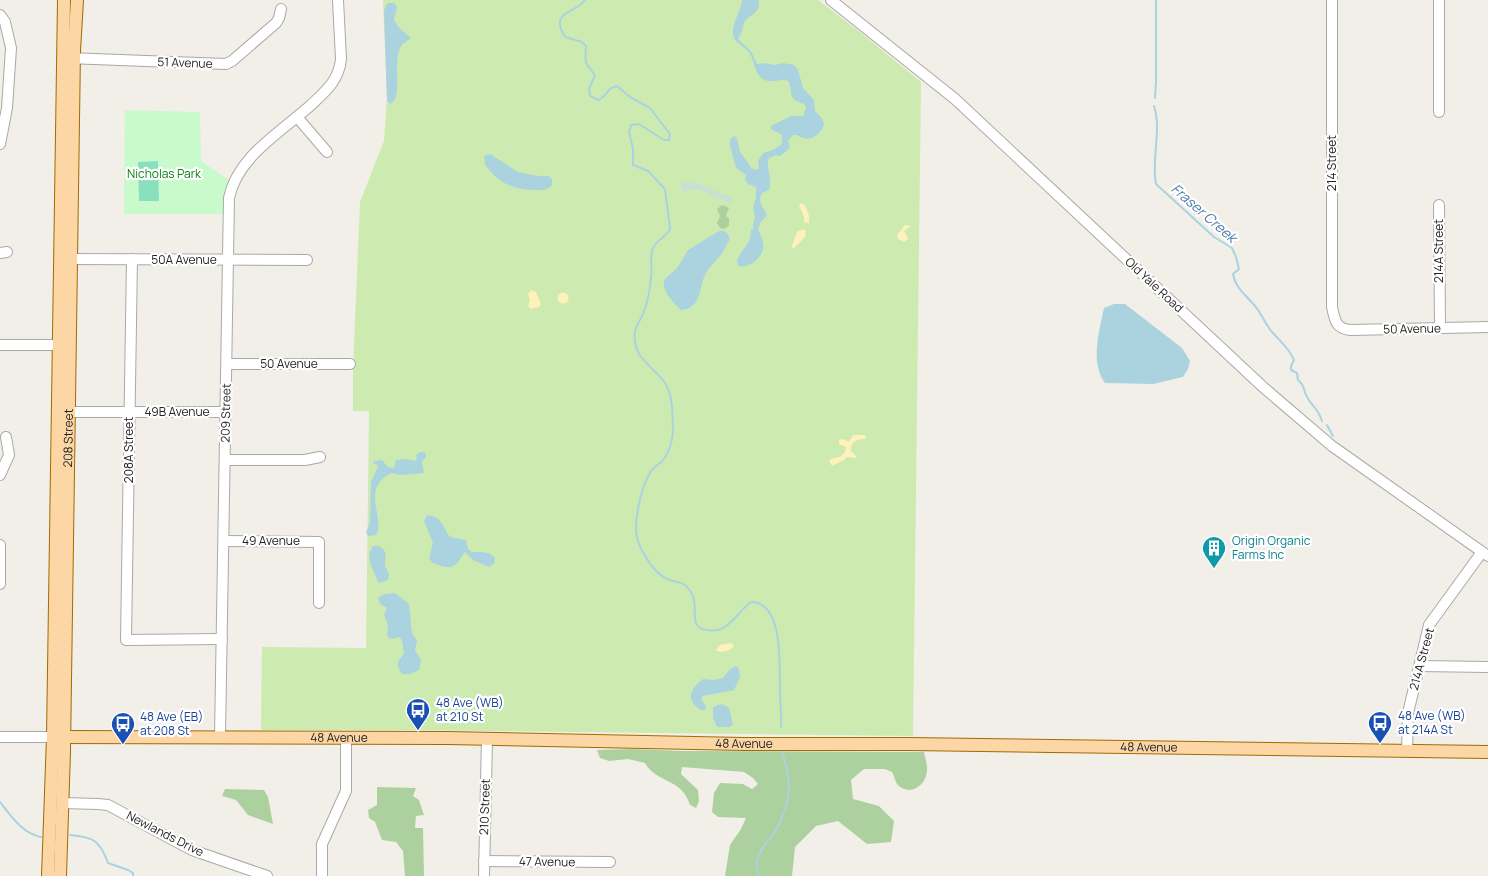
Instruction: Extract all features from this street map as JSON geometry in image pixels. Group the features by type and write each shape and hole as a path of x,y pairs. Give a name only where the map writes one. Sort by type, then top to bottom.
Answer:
{"main road":[{"name":"208 Street","path":"64,0 69,58"},
{"name":"208 Street","path":"48,876 58,737 68,412 65,259 69,58 76,0"},
{"name":"208 Street","path":"60,876 62,803 58,737 58,345 65,259"},
{"name":"48 Avenue","path":"58,737 487,738 744,744 909,744 1488,752"}],"street":[{"name":"209 Street","path":"220,736 229,198 233,183 246,162 329,88 337,76 340,67 341,50 338,0"},
{"name":"Old Yale Road","path":"831,0 955,99 1263,387 1332,446 1485,554"},
{"name":"214 Street","path":"1332,0 1332,307 1337,325"},
{"path":"1438,0 1439,112"},
{"name":"51 Avenue","path":"69,58 226,64 276,23 279,18 280,9"},
{"path":"0,15 5,22 11,48 4,78 7,108 0,144"},
{"path":"298,117 327,152"},
{"name":"214A Street","path":"1439,205 1440,328"},
{"name":"50A Avenue","path":"65,259 307,260"},
{"name":"208A Street","path":"132,260 126,640 222,639"},
{"name":"50 Avenue","path":"1337,325 1342,329 1350,330 1488,327"},
{"path":"0,344 58,345"},
{"name":"50 Avenue","path":"227,364 350,364"},
{"name":"49B Avenue","path":"68,412 226,412"},
{"path":"0,475 9,455 6,437"},
{"path":"225,460 305,460 320,457"},
{"name":"49 Avenue","path":"224,541 319,542 319,603"},
{"path":"0,545 0,584"},
{"name":"214A Street","path":"1407,751 1408,713 1430,625 1485,554"},
{"path":"1420,666 1486,667"},
{"name":"48 Avenue","path":"0,737 58,737"},
{"path":"322,876 322,844 346,791 346,737"},
{"name":"210 Street","path":"484,876 487,738"},
{"name":"Newlands Drive","path":"62,803 108,806 192,850 267,876"},
{"name":"47 Avenue","path":"484,861 610,862"}],"green space":[{"path":"383,0 818,0 921,82 913,736 261,730 262,647 366,648 369,411 353,411 353,368 360,202 384,141 387,98"},
{"name":"Nicholas Park","path":"125,110 200,112 201,161 229,180 225,195 224,214 124,214"},
{"path":"158,161 159,201 139,201 138,162"},
{"path":"680,183 697,183 732,198 733,202 729,203 698,189 682,190"},
{"path":"722,205 729,208 726,216 729,218 729,226 724,229 720,228 717,223 720,216 717,209"},
{"path":"597,750 681,751 924,752 927,774 925,780 912,790 902,788 897,784 892,772 885,769 864,769 851,780 853,799 879,806 894,821 891,842 867,844 838,821 816,826 795,847 792,876 725,876 730,845 746,818 718,817 712,812 714,793 720,783 743,784 752,789 758,784 744,772 682,767 681,774 698,790 699,801 696,808 690,805 681,790 656,774 645,763 628,759 609,761 600,758"},
{"path":"377,787 416,788 413,796 419,800 424,815 416,816 415,828 423,828 424,876 405,876 403,851 396,842 382,840 375,822 369,818 368,810 377,805"},
{"path":"225,789 264,790 268,797 273,824 248,815 236,800 222,796"}],"sand":[{"path":"801,203 805,205 809,216 809,223 804,222 804,216 799,206"},
{"path":"905,225 911,226 904,231 908,239 904,242 898,239 897,235"},
{"path":"803,229 806,231 805,237 793,249 792,246 797,232"},
{"path":"531,290 536,292 541,304 539,307 531,309 528,306 530,300 528,294"},
{"path":"563,292 569,298 563,304 557,298"},
{"path":"853,435 864,435 867,438 852,444 851,451 856,458 847,457 832,466 829,460 844,454 845,451 846,447 839,444 839,440 843,439 849,442"},
{"path":"731,643 734,645 728,650 720,652 716,650 720,645"}],"water":[{"path":"742,0 759,0 759,5 758,9 744,23 738,38 739,40 751,51 757,64 775,65 783,63 794,65 798,70 803,88 814,100 815,111 822,118 824,125 813,138 809,139 793,135 788,141 790,148 780,156 776,155 769,158 770,186 769,190 762,193 760,200 767,215 760,223 758,230 762,239 763,249 760,256 754,262 742,267 738,266 737,260 748,243 751,230 754,228 755,217 753,208 756,187 748,184 745,179 746,175 736,168 730,139 734,136 737,138 740,152 751,168 757,170 759,167 758,161 763,153 773,150 782,144 782,135 771,129 771,126 791,116 803,116 806,108 804,104 792,98 788,81 765,80 759,76 748,51 734,37 733,30"},
{"path":"389,3 394,3 397,7 394,20 400,29 411,38 403,44 399,51 397,59 397,93 391,104 387,101 384,11"},
{"path":"490,154 518,172 549,176 552,179 552,185 546,189 534,190 506,184 485,165 484,156"},
{"path":"719,231 727,233 729,241 721,255 706,273 696,301 688,308 681,310 666,293 664,280 678,267 688,250"},
{"path":"1114,304 1125,304 1182,348 1190,361 1183,377 1153,384 1105,383 1100,375 1098,366 1097,347 1104,308"},
{"path":"420,452 426,453 426,457 422,462 424,473 400,475 392,473 382,479 377,487 375,503 378,528 376,535 369,536 366,533 370,522 371,481 378,468 376,463 373,465 374,461 382,460 388,467 394,468 396,460 407,459 415,461 416,455"},
{"path":"427,515 439,520 450,537 466,540 468,549 472,552 485,552 493,556 495,558 494,564 489,567 473,560 465,552 452,567 433,563 429,558 433,543 424,521"},
{"path":"373,546 382,548 386,555 385,566 389,574 388,580 380,583 372,568 369,555"},
{"path":"395,593 409,604 412,633 417,641 415,650 421,660 419,670 410,674 402,674 398,667 398,662 404,653 402,641 400,637 391,639 387,636 388,625 384,614 387,608 380,604 378,598 384,594"},
{"path":"736,666 739,669 740,677 734,690 703,696 701,699 706,706 705,710 701,710 692,702 691,694 695,686 703,679 714,680 723,678 730,669"},
{"path":"722,704 729,708 733,724 730,727 717,727 713,718 713,708"}],"waterway":[{"path":"585,0 561,17 560,22 565,37 582,42 586,46 586,62 595,75 589,89 590,96 599,100 611,88 617,86 630,97 650,108 670,134 669,140 664,140 639,124 631,125 629,132 633,149 633,165 648,171 665,189 670,229 654,245 651,259 649,295 636,329 635,338 639,354 662,379 669,390 672,403 673,434 667,454 647,478 638,507 637,537 644,554 658,573 667,579 684,584 692,594 696,623 704,630 713,631 723,628 751,602 762,605 770,613 778,639 781,727"},
{"name":"Fraser Creek","path":"1155,98 1156,0"},
{"name":"Fraser Creek","path":"1154,106 1157,125 1156,184 1214,237 1232,248 1239,269 1233,274 1236,283 1270,329 1290,352 1294,360 1291,370 1297,373 1298,380 1322,421"},
{"name":"Fraser Creek","path":"1327,425 1333,436"},
{"path":"759,876 757,868 759,855 779,824 788,798 788,780 782,751"},
{"path":"0,802 23,828 41,837"},
{"path":"70,835 85,837 95,841 108,863 128,870 133,873 133,876"}],"place":[{"name":"Origin Organic Farms Inc","path":"1214,569"},
{"name":"48 Ave (WB) at 210 St","path":"418,731"},
{"name":"48 Ave (WB) at 214A St","path":"1380,744"},
{"name":"48 Ave (EB) at 208 St","path":"123,745"}]}
